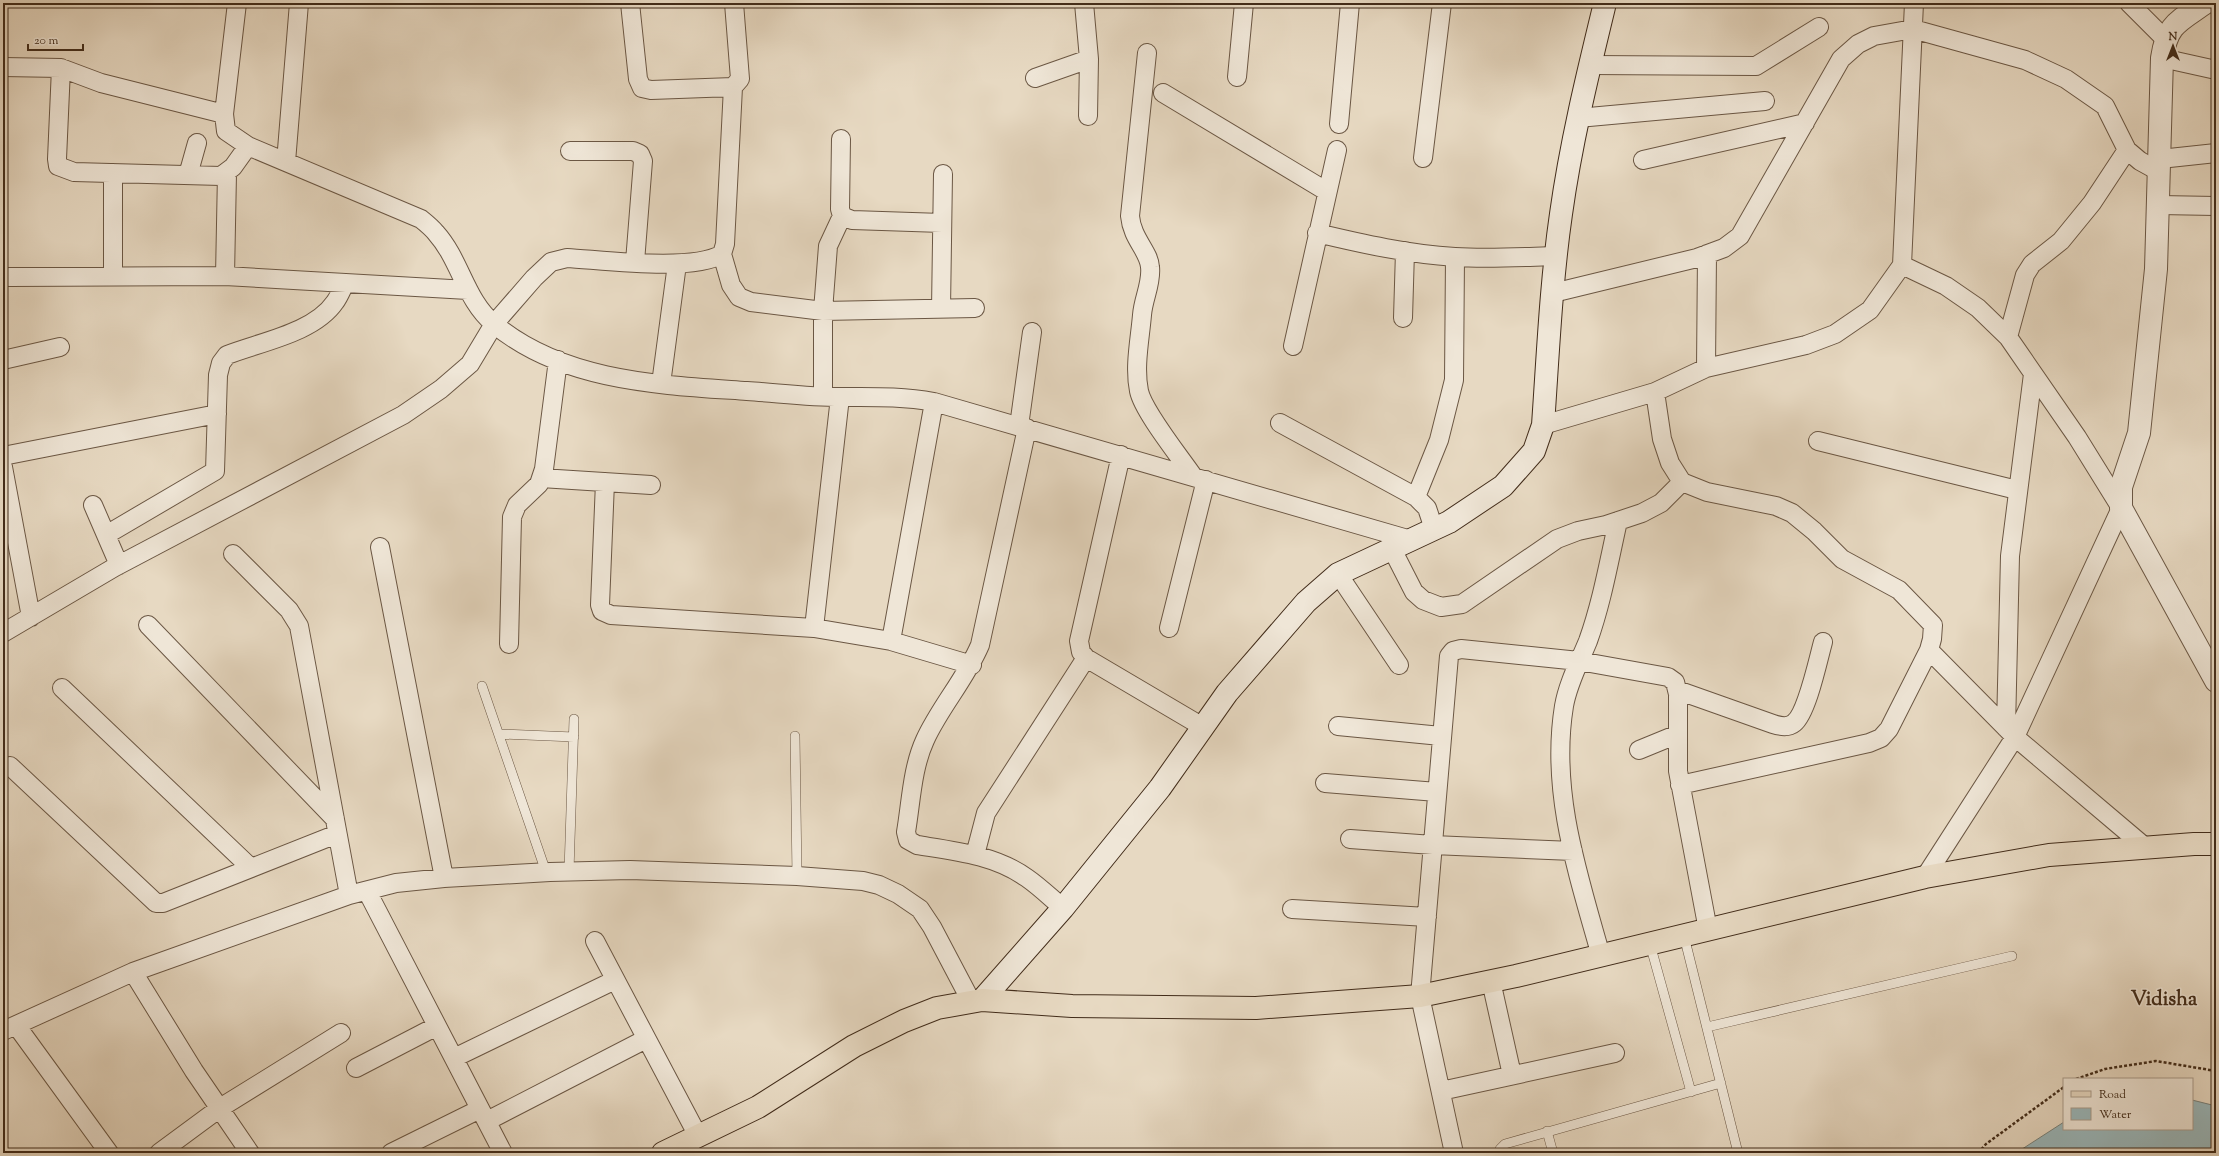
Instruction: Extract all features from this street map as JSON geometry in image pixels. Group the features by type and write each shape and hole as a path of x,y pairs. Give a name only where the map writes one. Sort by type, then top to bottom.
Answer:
{"main road":[{"path":"977,1000 1063,908 1160,788 1227,693 1306,602 1338,574 1449,522 1503,486 1534,451 1543,425 1556,256 1578,118 1605,3"},
{"path":"2205,3 2173,26 2163,49 2156,269 2139,433 2121,487 2122,508 2216,681"},
{"path":"663,1153 758,1107 854,1046 904,1021 937,1008 977,1000 1072,1006 1256,1008 1420,996 1601,956 1925,877 2049,855 2145,847 2216,844"}],"street":[{"path":"237,3 224,114 226,132 248,146 421,219 437,233 476,306 494,324 525,346 587,372 661,384 832,397 886,396 934,402 1200,478 1401,544 1414,592 1424,600 1441,607 1462,604 1557,540 1578,531 1642,513 1661,503 1682,482"},
{"path":"286,162 299,3"},
{"path":"630,3 638,79 642,88 651,90 733,87"},
{"path":"734,3 740,79 733,87 725,244 722,254 731,285 739,297 751,302 823,311 975,308"},
{"path":"1084,3 1089,59 1088,116"},
{"path":"1237,77 1244,3"},
{"path":"1339,124 1350,3"},
{"path":"1423,158 1442,3"},
{"path":"1543,425 1655,392 1706,368 1806,345 1835,334 1870,310 1902,265 1914,3"},
{"path":"2129,3 2163,49 2216,70"},
{"path":"1590,65 1756,66 1819,27"},
{"path":"1553,293 1707,254 1724,248 1740,236 1841,59 1858,44 1874,36 1913,29 2025,60 2066,79 2105,106 2127,150 2140,161 2160,165 2216,153"},
{"path":"1147,53 1130,216 1131,227 1136,240 1150,266 1149,280 1142,307 1137,378 1144,404 1200,478 1169,628"},
{"path":"1034,78 1089,59"},
{"path":"3,67 61,68 101,83 224,114"},
{"path":"61,68 58,166 74,172 220,176 227,173 248,146"},
{"path":"1163,93 1326,192"},
{"path":"1578,118 1765,101"},
{"path":"1642,160 1805,123"},
{"path":"814,628 832,397 823,311 828,246 842,216 840,209 841,138"},
{"path":"188,175 196,143"},
{"path":"1292,346 1336,150"},
{"path":"2008,338 2025,275 2032,264 2060,241 2092,203 2127,150"},
{"path":"570,151 633,151 640,154 643,162 635,262"},
{"path":"113,173 113,276"},
{"path":"225,276 227,173"},
{"path":"941,309 943,174"},
{"path":"2159,205 2216,206"},
{"path":"842,216 852,220 942,223"},
{"path":"1317,233 1405,252 1455,257 1556,256"},
{"path":"1403,318 1405,252"},
{"path":"3,633 119,565 403,415 441,389 470,364 494,324 551,262 567,258 677,264 713,259 722,254"},
{"path":"1706,368 1707,254"},
{"path":"1416,497 1439,440 1454,380 1455,257"},
{"path":"661,384 677,264"},
{"path":"1902,265 1946,286 1978,308 2008,338 2077,437 2122,508 2010,732 1925,877"},
{"path":"9,278 225,276 468,290"},
{"path":"106,535 215,471 218,375 220,363 227,355 296,332 327,311 335,302 345,283"},
{"path":"1032,332 1023,427 980,645 972,665 925,740 918,759 906,832 908,840 917,845 975,855 1001,864 1027,878 1063,908"},
{"path":"3,360 60,347"},
{"path":"509,644 512,518 517,505 539,484 541,478 558,360"},
{"path":"2010,732 2010,556 2017,490 2033,374"},
{"path":"1655,392 1662,439 1670,463 1682,482 1707,492 1776,506 1792,514 1814,531 1842,559 1898,590 1933,625 1932,639 1929,650 1890,729 1881,738 1869,743 1680,785"},
{"path":"891,641 934,402"},
{"path":"3,456 217,414"},
{"path":"1280,424 1416,497 1427,508 1434,529"},
{"path":"1818,441 2017,490"},
{"path":"1122,455 1079,641 1081,652 1086,658 1203,727"},
{"path":"3,467 31,617"},
{"path":"541,478 651,485"},
{"path":"605,482 600,605 602,610 611,615 814,628 891,641 972,665"},
{"path":"93,505 119,565"},
{"path":"1601,956 1566,826 1560,783 1560,737 1564,705 1570,682 1588,641 1602,596 1618,520"},
{"path":"380,547 444,878"},
{"path":"233,554 289,610 299,626 349,896"},
{"path":"1338,574 1399,665"},
{"path":"148,625 336,826"},
{"path":"1677,690 1773,724 1781,726 1792,725 1802,716 1823,642"},
{"path":"1454,1153 1420,996 1441,736 1449,656 1453,651 1461,649 1579,661 1668,677 1675,682 1677,690 1678,771 1708,930"},
{"path":"1929,650 2010,732 2145,847"},
{"path":"975,855 986,813 1086,658"},
{"path":"62,688 251,868"},
{"path":"1338,726 1441,736"},
{"path":"1639,750 1678,734"},
{"path":"10,766 156,903 163,903 251,868 336,826"},
{"path":"1325,783 1437,792"},
{"path":"1350,839 1432,845 1573,851"},
{"path":"109,1153 10,1028 133,972 349,896 396,883 444,878 546,872 630,870 797,876 869,883 898,894 920,909 977,1000"},
{"path":"367,891 504,1153"},
{"path":"1292,909 1427,917"},
{"path":"595,941 698,1136"},
{"path":"133,972 250,1153"},
{"path":"454,1058 615,980"},
{"path":"1492,981 1512,1075"},
{"path":"356,1068 437,1026"},
{"path":"159,1153 220,1108 341,1033"},
{"path":"391,1153 483,1115 646,1039"},
{"path":"1441,1091 1615,1053"}],"lane":[{"path":"482,686 546,872"},
{"path":"569,871 574,719"},
{"path":"499,734 574,737"},
{"path":"795,736 797,876"},
{"path":"1684,936 1738,1153"},
{"path":"1650,944 1691,1092"},
{"path":"1707,1027 2012,956"},
{"path":"1500,1153 1500,1149 1505,1144 1721,1083"},
{"path":"1547,1132 1553,1153"}],"path":[{"path":"2079,1078 2105,1069 2156,1061 2216,1071"},
{"path":"1978,1153 1986,1144 2063,1088"}],"water":[{"path":"2193,1100 2216,1106 2216,1153 2016,1153 2063,1123 2063,1130 2193,1130"}],"district":[{"name":"Vidisha","path":"2164,1000"}]}
